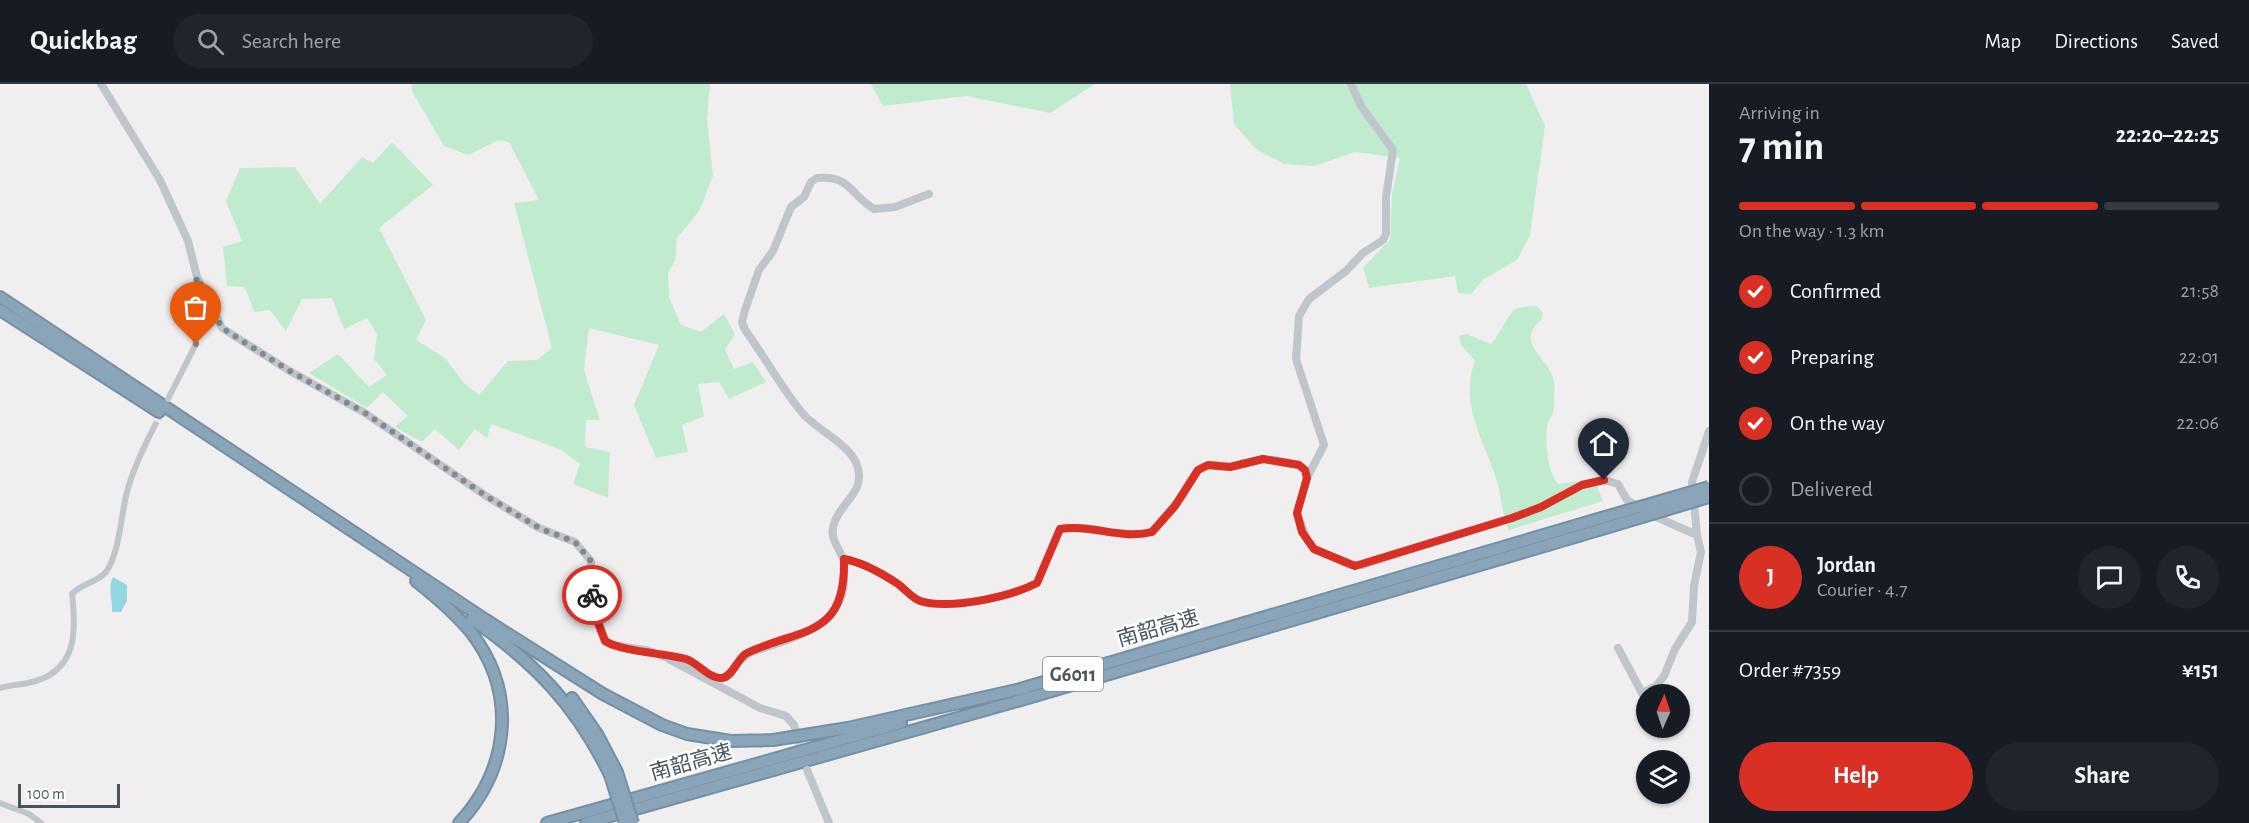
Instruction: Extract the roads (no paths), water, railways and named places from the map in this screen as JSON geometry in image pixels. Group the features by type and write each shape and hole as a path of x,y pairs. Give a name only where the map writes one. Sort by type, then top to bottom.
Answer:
{"highway":[{"path":"0,297 500,629 603,694 653,721 687,734 731,741 802,737 1025,688"},
{"path":"0,310 411,577 495,635 544,676 581,721 613,773 625,823"},
{"name":"南韶高速","path":"586,823 769,771 1600,524 1709,487"},
{"name":"南韶高速","path":"547,823 1600,524 1709,498"},
{"path":"411,577 447,608 470,632 492,669 502,708 499,753 492,776 479,801 459,823"},
{"path":"500,629 558,681 581,709 613,773 633,823"},
{"path":"612,823 710,793 769,771"}],"street":[{"path":"101,84 160,180 188,241 197,277 222,328 288,370 365,413 486,496 539,528 575,542 591,561 594,612 605,641 665,657 688,659 715,677 728,676 740,657 798,636 829,617 839,602 844,585 844,559"},
{"path":"1351,84 1361,106 1393,150 1386,197 1386,234 1383,240 1363,253 1346,272 1309,299 1299,316 1296,359 1324,445 1307,478 1297,513 1302,532 1314,549 1355,566 1512,518 1541,507 1582,485 1604,480 1618,484 1627,500 1654,516 1696,534"},
{"path":"929,195 895,207 874,210 844,182 836,178 817,178 784,219 773,251 759,270 742,322 745,330 791,398 811,421 854,458 858,468 858,489 838,514 832,532 838,552 844,559 855,561 883,576 919,601 967,603 1013,593 1037,583 1060,529 1071,527 1136,534 1152,532 1175,506 1198,470 1208,465 1230,467 1263,459 1299,465 1305,470 1307,478"},
{"path":"168,399 196,344 192,310 197,277"},
{"path":"0,688 45,678 68,659 75,629 72,594 78,586 98,579 106,571 119,535 131,479 154,427"},
{"path":"1618,648 1642,693 1656,686 1664,676 1675,649 1692,622 1694,586 1701,552 1696,534 1692,482 1709,431"},
{"path":"665,657 760,708 786,716 794,725"},
{"path":"807,770 830,823"},
{"path":"0,803 29,814 41,823"}],"water":[{"path":"113,577 127,585 127,601 121,612 112,612 110,589"}],"tunnel":[{"path":"154,427 163,410"},
{"path":"794,725 803,755"}]}
